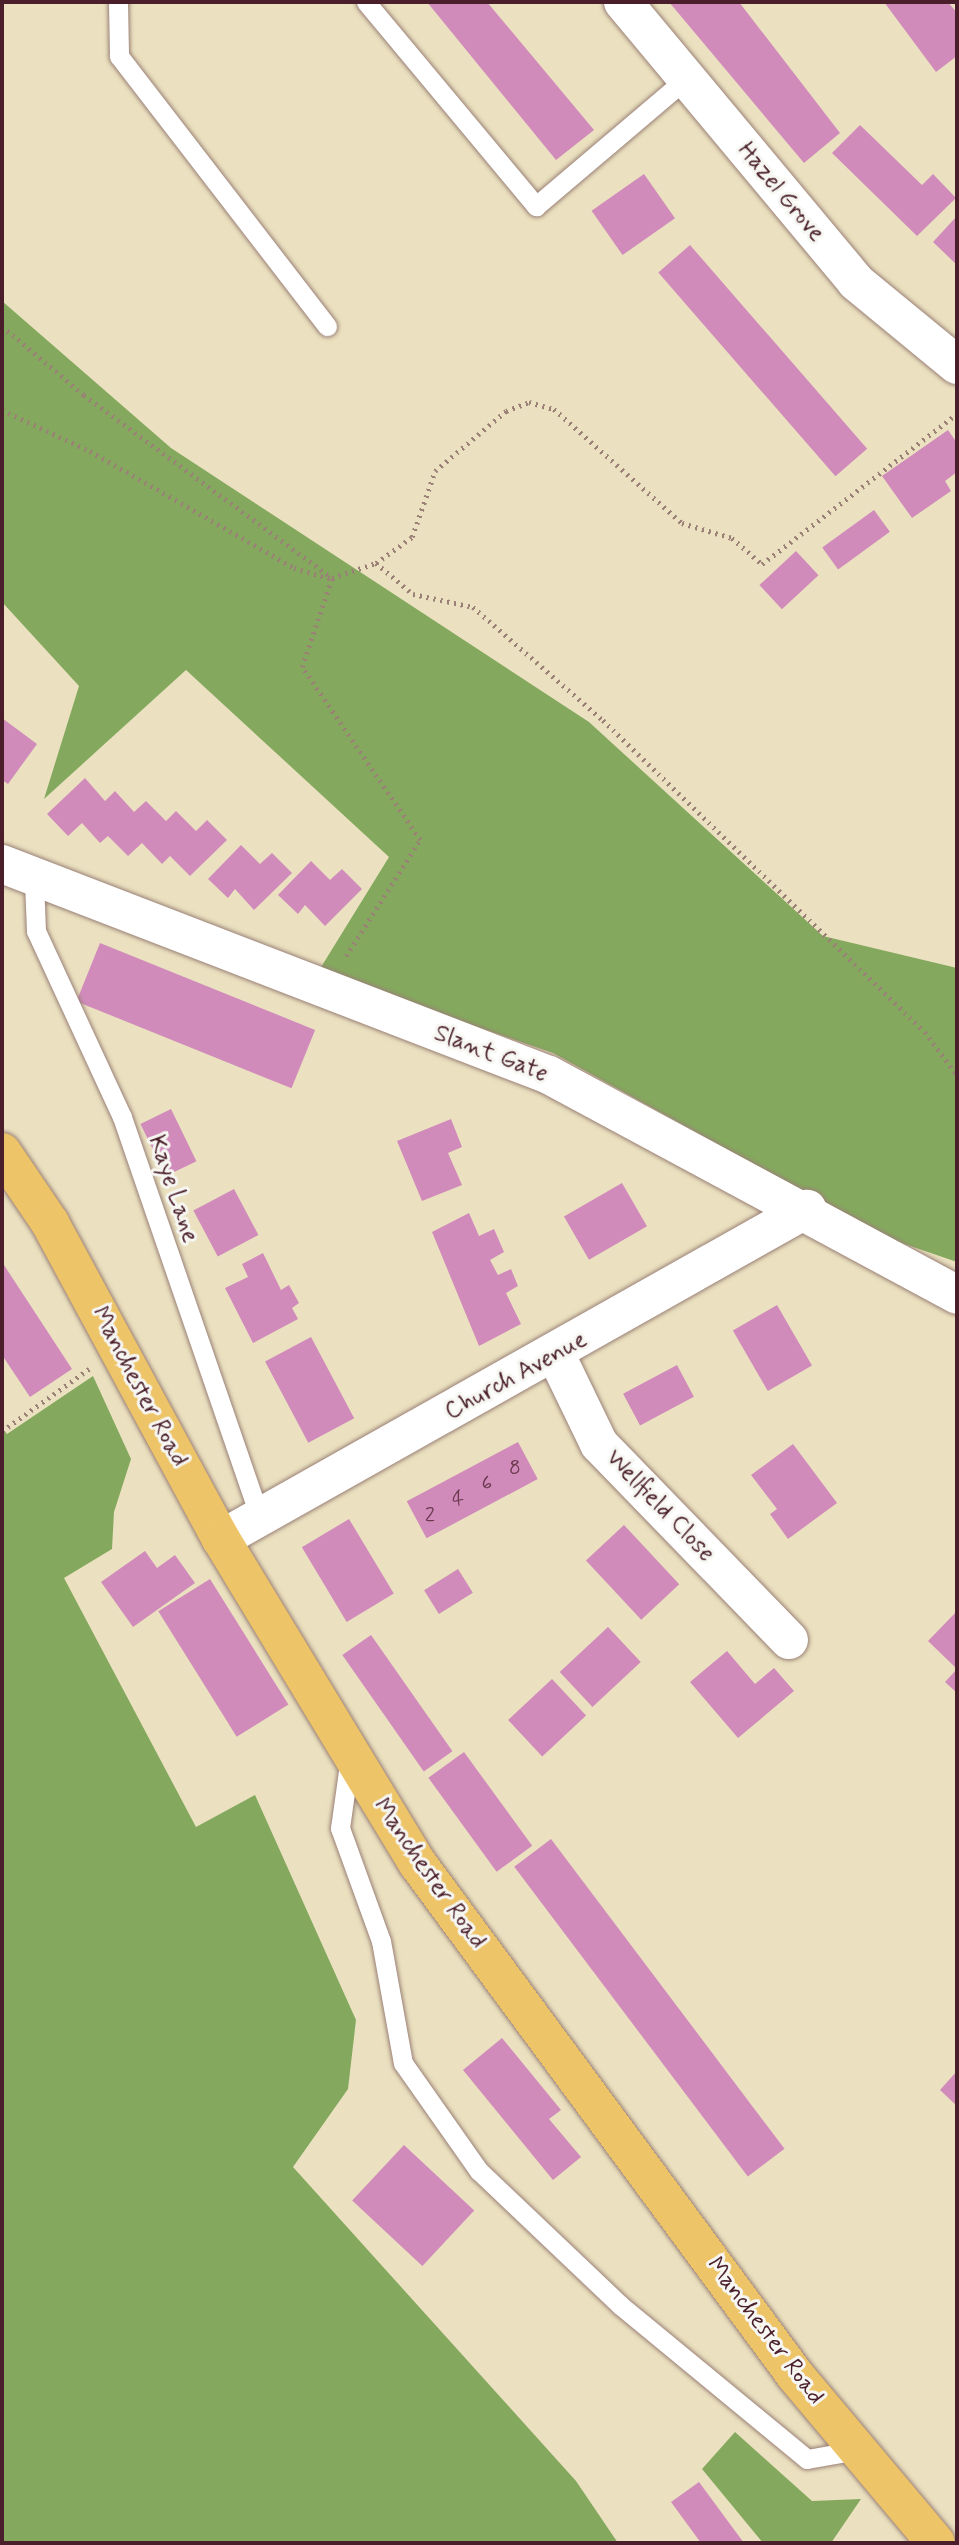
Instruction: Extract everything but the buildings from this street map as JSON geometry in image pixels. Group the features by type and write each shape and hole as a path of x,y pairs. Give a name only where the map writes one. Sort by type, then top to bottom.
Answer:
{"main road":[{"name":"Manchester Road","path":"2,1152 50,1223 221,1539 350,1757 443,1897 795,2375 936,2543"}],"street":[{"name":"Hazel Grove","path":"623,2 856,282 957,365"},
{"name":"Slant Gate","path":"18,872 323,992 550,1075 807,1209 957,1295"},
{"name":"Church Avenue","path":"221,1539 556,1355 807,1209"},
{"name":"Wellfield Close","path":"556,1355 599,1444 789,1640"}],"lane":[{"path":"117,2 119,56 327,326"},
{"path":"366,2 536,206 686,79"},
{"name":"Kaye Lane","path":"18,872 36,931 122,1117 260,1517"},
{"path":"350,1757 340,1828 381,1941 403,2063 479,2171 620,2305 807,2459 858,2449"}],"path":[{"path":"2,326 84,395 332,578"},
{"path":"2,410 90,451 294,568 332,578 376,563 412,537 435,471 506,411 529,402 554,409 682,523 732,538 762,564 957,414"},
{"path":"376,563 413,594 472,607 603,720 925,1032 957,1075"},
{"path":"323,992 420,840 302,667 332,578"},
{"path":"2,1431 118,1348"}],"green space":[{"path":"2,301 171,448 589,722 823,936 957,968 957,1262 887,1238 553,1053 318,972 389,857 186,670 44,799 79,686 2,602"},
{"path":"93,1376 131,1459 114,1512 112,1549 64,1578 196,1827 255,1795 356,2020 348,2089 293,2167 576,2481 618,2543 2,2543 2,1428 7,1434"},
{"path":"735,2432 812,2501 861,2499 831,2543 763,2543 702,2469"}]}
